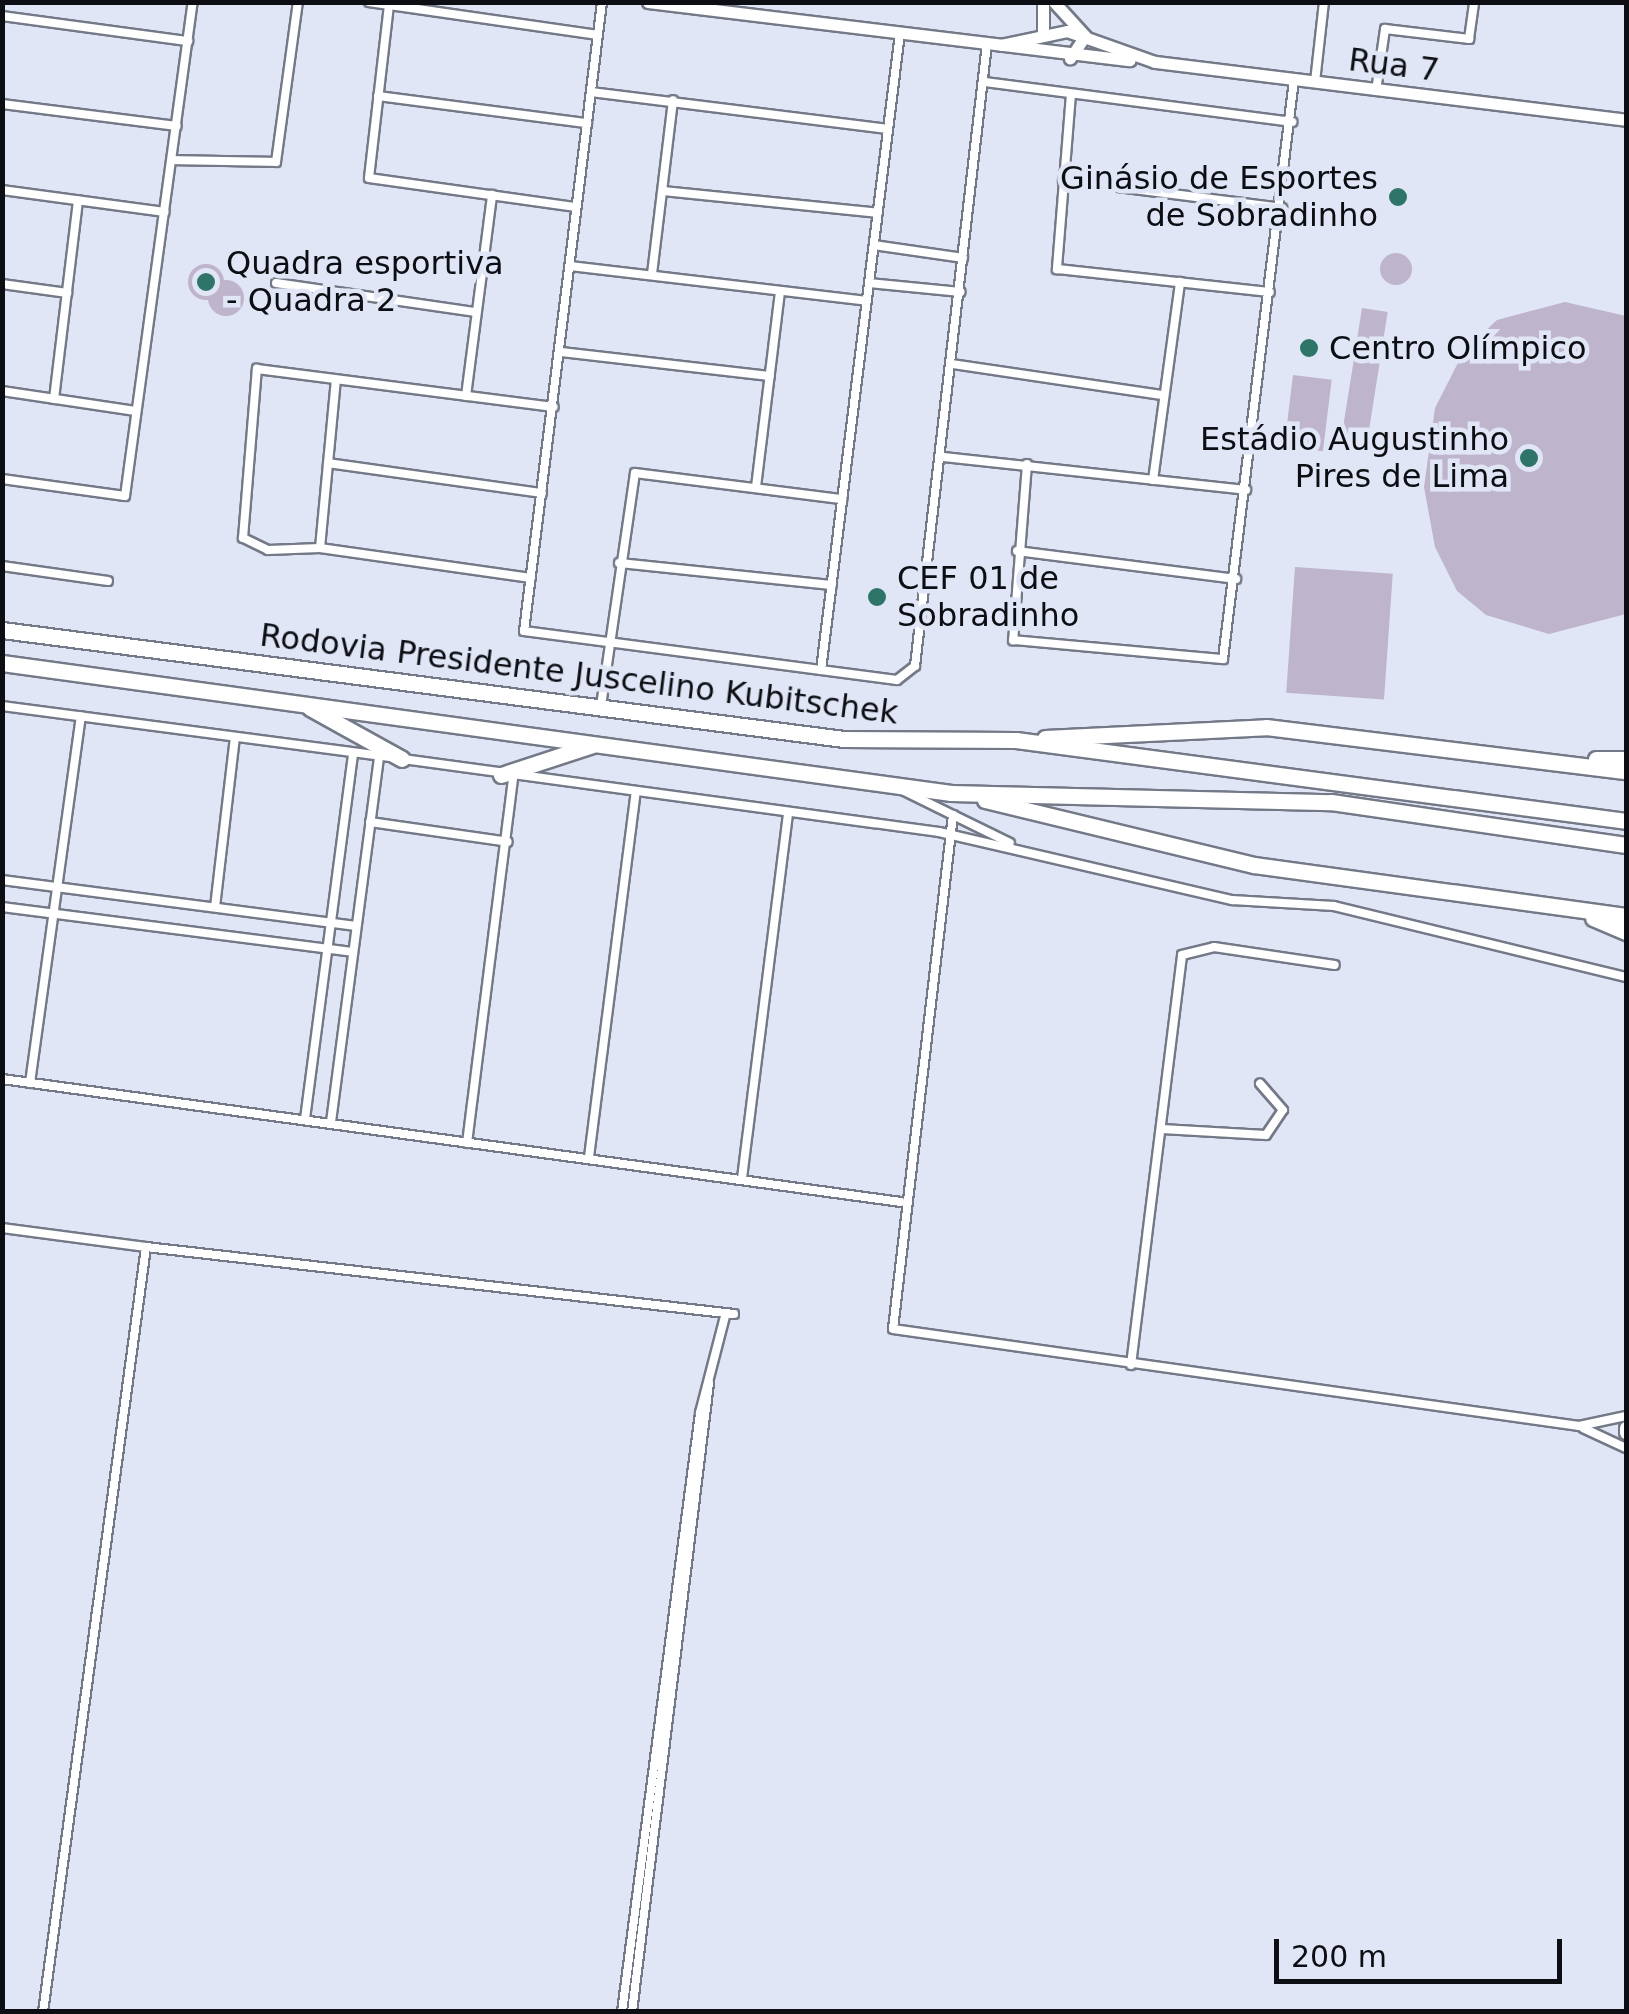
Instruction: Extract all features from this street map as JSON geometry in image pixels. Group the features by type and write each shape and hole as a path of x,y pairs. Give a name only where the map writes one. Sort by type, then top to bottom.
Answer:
{"highway":[{"name":"Rodovia Presidente Juscelino Kubitschek","path":"2,630 843,739 1016,740 1626,821"},
{"name":"Rodovia Presidente Juscelino Kubitschek","path":"2,663 952,793 1331,802 1626,845"},
{"path":"302,704 402,759"},
{"path":"1016,740 1218,725 1523,757 1626,772"},
{"path":"507,776 598,743"},
{"path":"1523,757 1626,759"},
{"path":"952,793 1254,866 1626,916"},
{"path":"1561,907 1626,932"}],"main road":[{"name":"Rua 7","path":"648,2 1064,57 1155,62 1626,120"},
{"path":"1043,2 1043,35 1064,57 1085,36 1054,2"},
{"name":"Rua 7","path":"1002,46 1043,35 1085,36 1155,62"}],"street":[{"path":"2,479 124,496 193,2"},
{"path":"172,160 266,168 280,154 298,2"},
{"path":"370,2 598,36"},
{"path":"602,2 524,632 821,670 910,676 943,456 986,44"},
{"path":"1314,82 1324,2"},
{"path":"1376,91 1385,30 1470,39 1474,2"},
{"path":"390,5 369,178 576,207"},
{"path":"2,16 188,41"},
{"path":"821,670 900,34"},
{"path":"1027,464 1016,552 1013,640 1224,658 1282,208 1294,80"},
{"path":"984,82 1292,122"},
{"path":"591,92 888,129"},
{"path":"1071,94 1057,269 1270,292"},
{"path":"378,96 587,122"},
{"path":"652,274 673,100"},
{"path":"2,104 176,126"},
{"path":"1063,180 1282,208"},
{"path":"2,190 165,212"},
{"path":"663,191 878,214"},
{"path":"466,396 492,195"},
{"path":"54,398 78,200"},
{"path":"874,245 963,258"},
{"path":"570,266 867,301"},
{"path":"1153,480 1180,282"},
{"path":"276,283 476,312"},
{"path":"869,283 961,292"},
{"path":"2,284 67,293"},
{"path":"756,487 780,292"},
{"path":"561,352 770,376"},
{"path":"952,364 1163,395"},
{"path":"531,578 320,548 268,550 244,538 256,369 554,407"},
{"path":"320,548 336,380"},
{"path":"2,392 136,411"},
{"path":"943,456 1246,490"},
{"path":"328,464 542,493"},
{"path":"601,707 635,474 842,499"},
{"path":"1016,552 1236,579"},
{"path":"619,563 832,585"},
{"path":"2,566 108,581"},
{"path":"2,706 951,835 1232,900 1334,906 1626,975"},
{"path":"30,1082 81,717"},
{"path":"214,908 235,738"},
{"path":"305,1119 353,752"},
{"path":"332,1122 379,756"},
{"path":"466,1142 508,842 507,776"},
{"path":"890,783 1023,850"},
{"path":"590,1157 636,792"},
{"path":"742,1178 788,812"},
{"path":"953,815 888,1316 898,1333 1579,1426 1626,1448"},
{"path":"370,822 508,842"},
{"path":"2,880 356,926"},
{"path":"2,907 352,952"},
{"path":"1131,1365 1186,950 1335,966"},
{"path":"2,1079 902,1202"},
{"path":"1162,1129 1266,1135 1282,1110 1260,1084"},
{"path":"2,1228 729,1315 708,1374 622,2012"},
{"path":"43,2012 146,1247"},
{"path":"632,2012 700,1510 708,1374"},
{"path":"1579,1426 1626,1416"}],"shaded area":[{"path":"1396,253 1407,258 1412,269 1407,280 1396,285 1385,280 1380,269 1385,258"},
{"name":"Quadra esportiva - Quadra 2","path":"206,264 218,270 224,282 218,294 206,300 194,294 188,282 194,270"},
{"name":"Quadra esportiva - Quadra 2","path":"226,280 239,285 244,298 239,311 226,316 213,311 208,298 213,285"},
{"name":"Estádio Augustinho Pires de Lima","path":"1565,302 1626,316 1626,614 1549,634 1486,615 1457,591 1435,547 1424,487 1435,408 1464,351 1497,320"},
{"path":"1362,308 1388,312 1367,442 1341,438"},
{"path":"1293,375 1332,380 1323,451 1284,446"},
{"path":"1295,567 1393,574 1384,700 1286,693"}],"place":[{"name":"Ginásio de Esportes de Sobradinho","path":"1398,197"},
{"name":"Quadra esportiva - Quadra 2","path":"206,282"},
{"name":"Centro Olímpico","path":"1309,348"},
{"name":"Estádio Augustinho Pires de Lima","path":"1529,458"},
{"name":"CEF 01 de Sobradinho","path":"877,597"}]}
